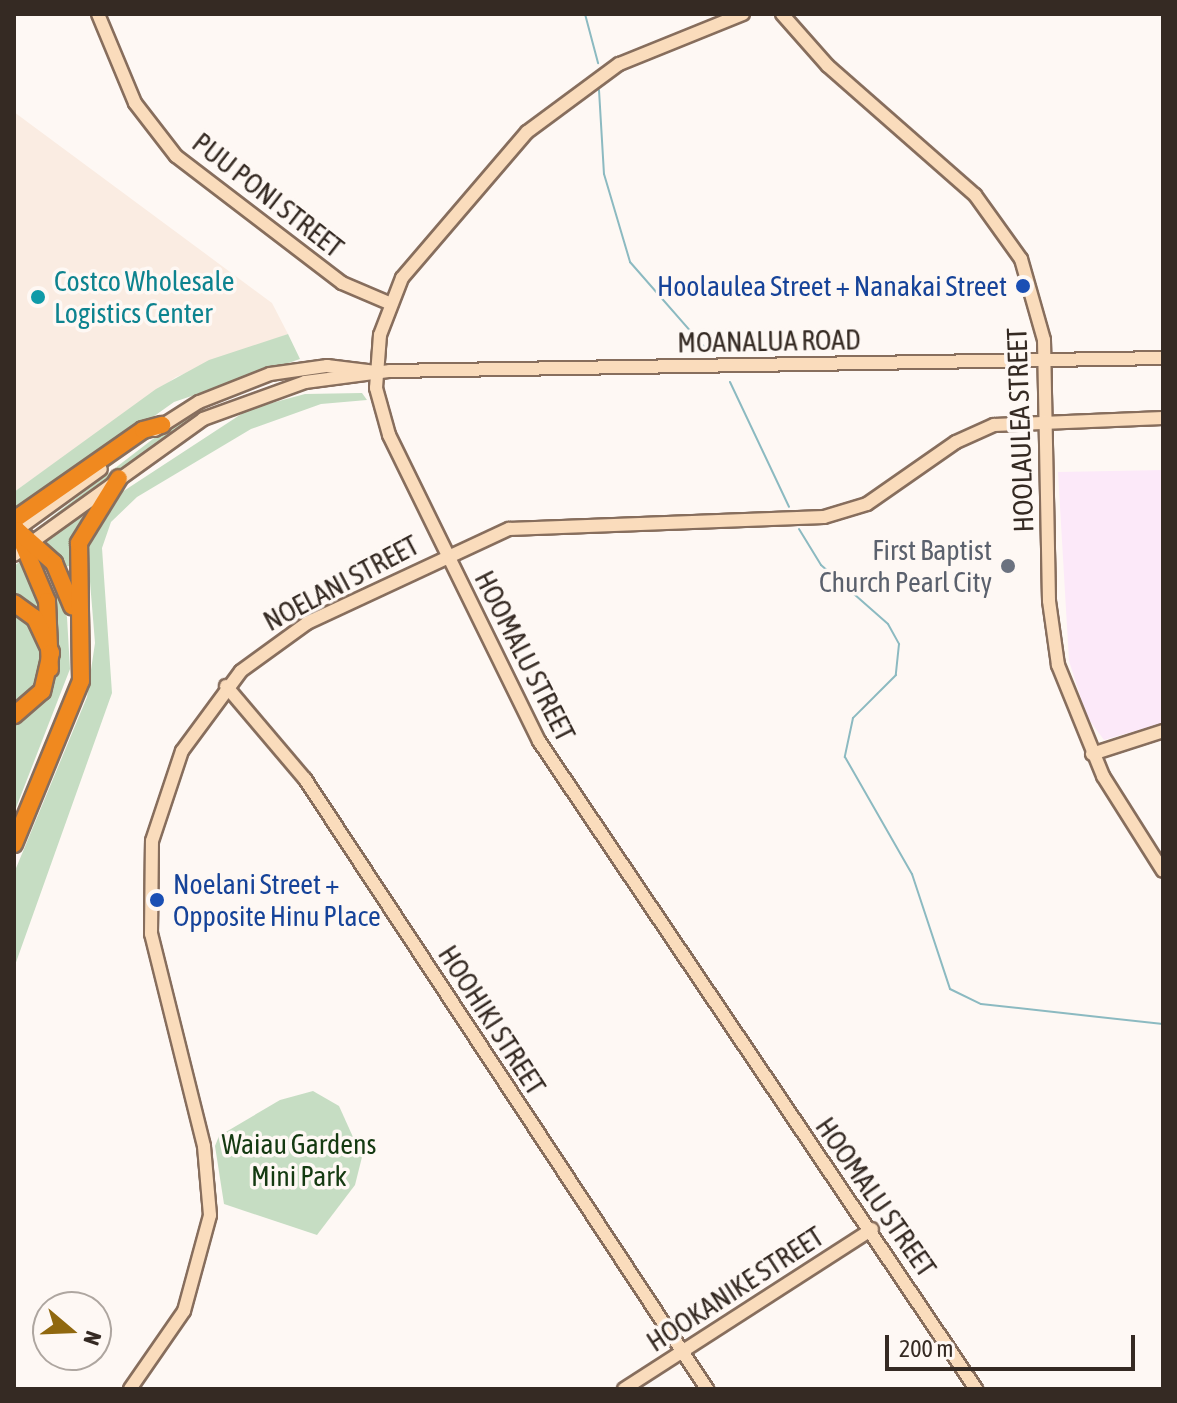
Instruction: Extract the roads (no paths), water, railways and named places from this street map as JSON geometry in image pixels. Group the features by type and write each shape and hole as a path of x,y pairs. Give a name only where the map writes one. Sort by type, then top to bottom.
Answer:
{"highway":[{"path":"14,715 36,700 50,669 51,618 15,527 143,430 162,425"},
{"path":"14,844 76,699 83,633 79,543 119,478"},
{"path":"24,547 62,576 83,633"},
{"path":"14,603 44,630 50,669"}],"street":[{"name":"PUU PONI STREET","path":"98,14 135,103 182,162 342,283 389,303"},
{"name":"HOOMALU STREET","path":"743,14 638,55 553,109 419,255 389,303 376,372 386,426 549,757 872,1229 976,1389"},
{"name":"HOOLAULEA STREET","path":"782,14 828,66 997,219 1034,289 1045,360 1053,642 1092,754 1163,871"},
{"name":"MOANALUA ROAD","path":"162,425 270,374 341,366 376,372 1163,358"},
{"name":"MOANALUA ROAD","path":"24,547 119,478 237,402 376,372"},
{"name":"NOELANI STREET","path":"130,1389 184,1311 208,1232 206,1157 156,961 148,887 169,778 226,686 290,633 447,555 537,524 794,518 859,508 975,432 1046,421 1163,418"},
{"name":"HOOHIKI STREET","path":"226,686 305,779 707,1389"},
{"path":"1092,754 1163,731"},
{"name":"HOOKANIKE STREET","path":"624,1389 872,1229"}],"waterway":[{"path":"585,14 598,63"},
{"path":"599,90 604,174 630,262 708,351"},
{"path":"730,382 789,507"},
{"path":"799,529 821,565 888,624 899,644 896,675 853,718 845,757 912,874 950,989 981,1004 1163,1024"}],"place":[{"name":"Hoolaulea Street + Nanakai Street","path":"1023,286"},
{"name":"Costco Wholesale Logistics Center","path":"38,297"},
{"name":"First Baptist Church Pearl City","path":"1008,566"},
{"name":"Noelani Street + Opposite Hinu Place","path":"157,900"}],"park label":[{"name":"Waiau Gardens Mini Park","path":"299,1160"}]}
